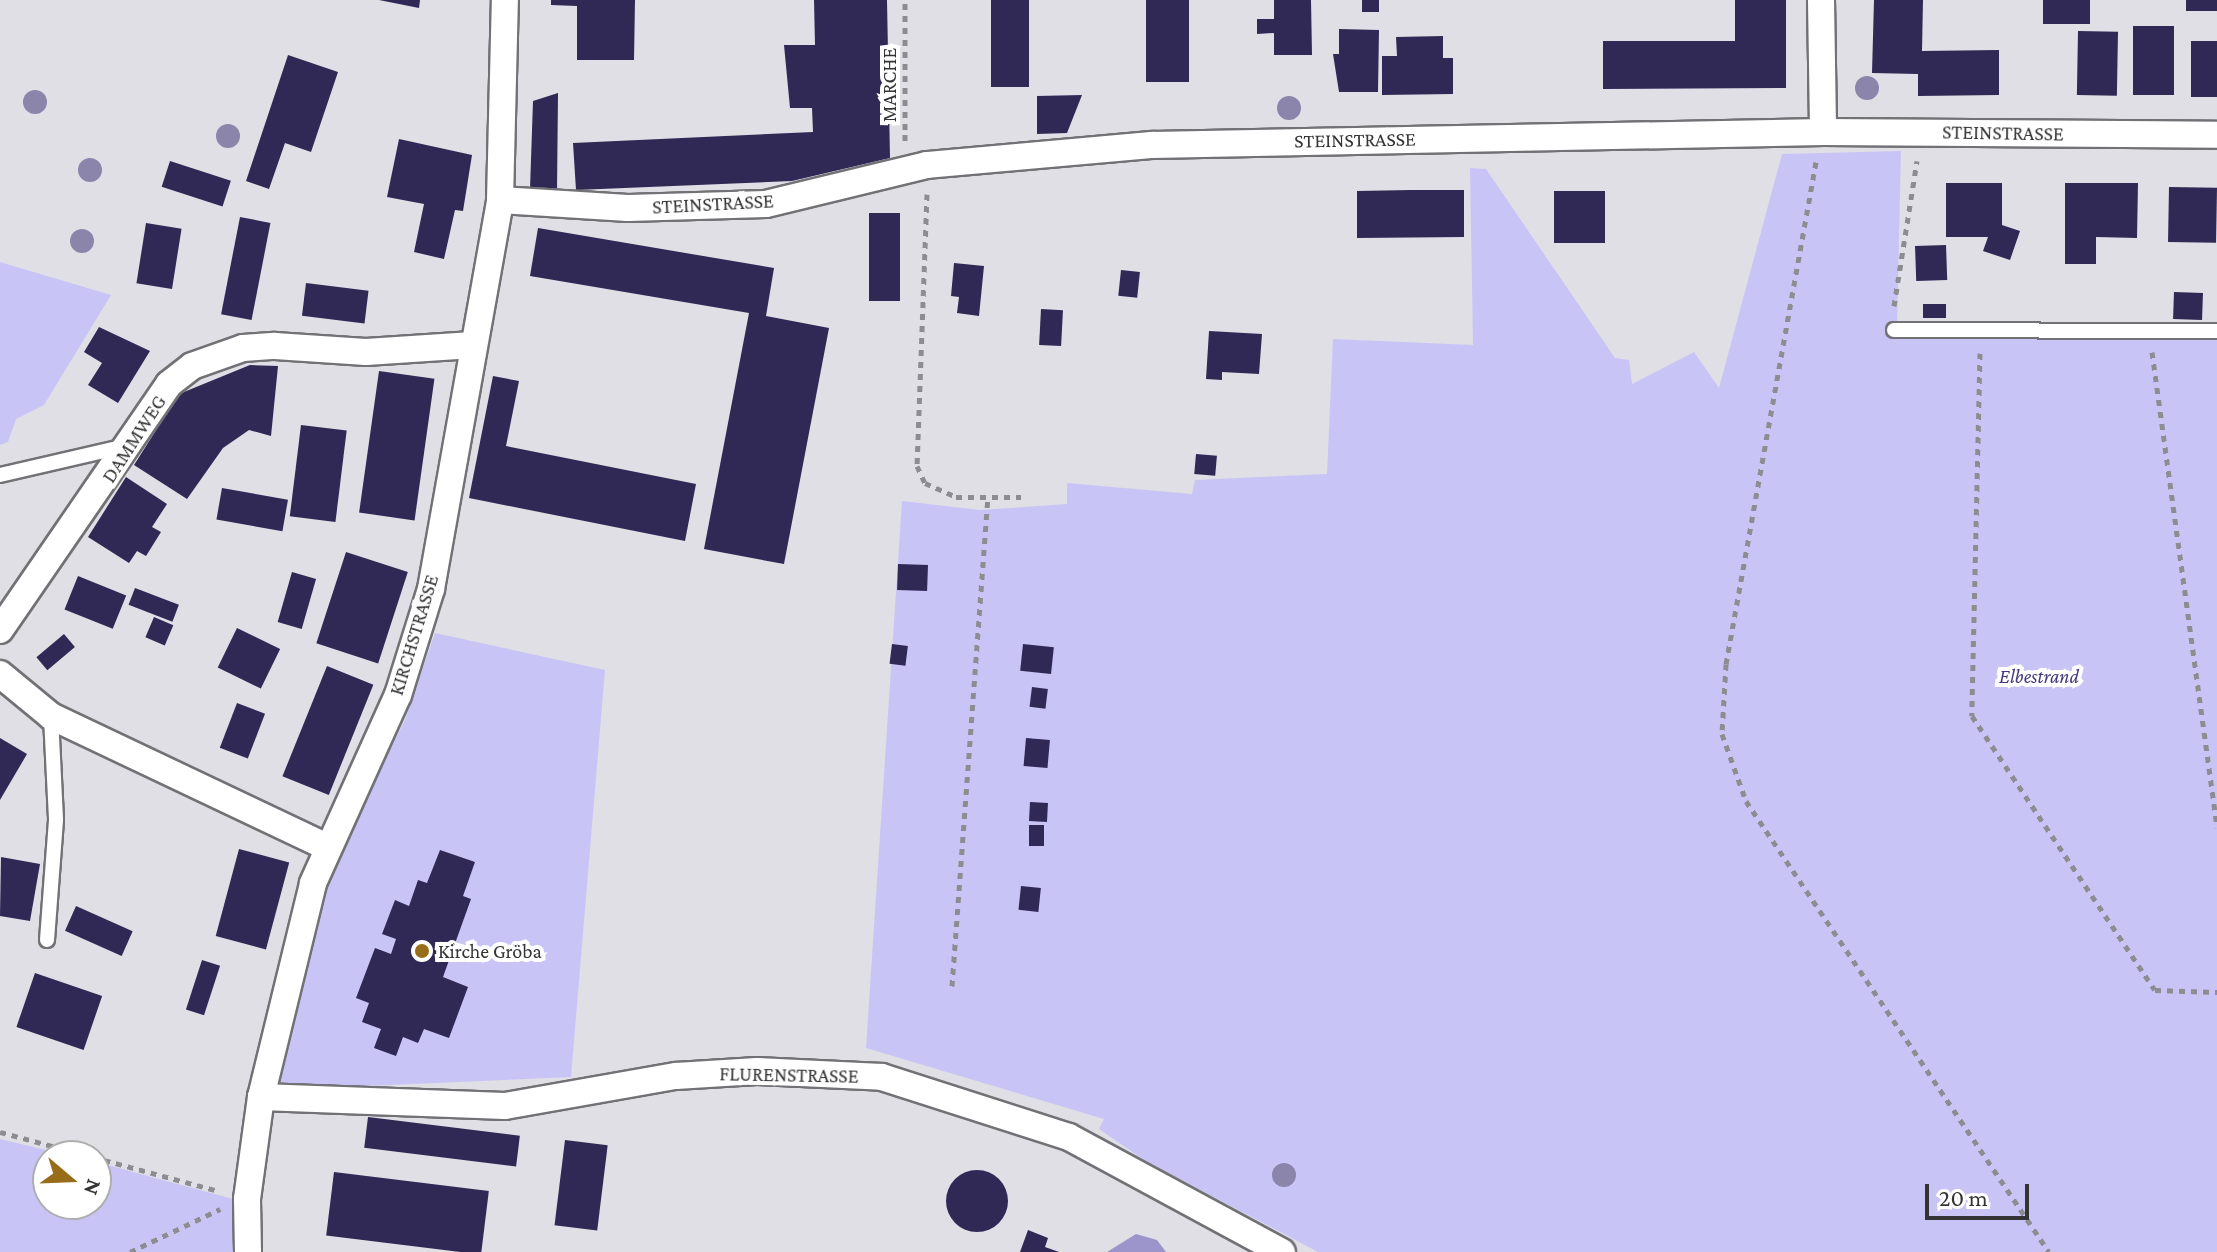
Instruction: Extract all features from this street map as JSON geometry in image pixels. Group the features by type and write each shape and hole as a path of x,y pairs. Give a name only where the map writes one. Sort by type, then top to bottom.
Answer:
{"street":[{"name":"KIRCHSTRASSE","path":"248,1252 247,1199 261,1097 327,847 398,695 431,589 500,200 505,0"},
{"path":"1821,0 1823,132"},
{"name":"STEINSTRASSE","path":"500,200 628,208 766,204 916,167 1152,145 1823,132 2217,135"},
{"name":"DAMMWEG","path":"0,630 131,445 169,384 215,356 275,346 366,352 473,345"},
{"path":"0,674 51,716 327,847"},
{"name":"FLURENSTRASSE","path":"261,1097 505,1106 676,1076 757,1071 882,1077 1069,1137 1282,1252"}],"lane":[{"path":"1894,330 2217,331"},
{"path":"0,475 131,445"},
{"path":"47,940 56,819 51,716"}],"path":[{"name":"MARCHE","path":"905,0 916,167 917,466 925,483 938,491 1021,497"},
{"path":"1823,132 1726,664 1722,734 1746,801 2049,1252"},
{"path":"1894,330 1922,133"},
{"path":"1980,330 1972,716 2155,990 2217,992"},
{"path":"2150,331 2217,828"},
{"path":"952,986 988,497"},
{"path":"0,1132 247,1199"},
{"path":"130,1252 247,1199"}],"green space":[{"name":"Elbestrand","path":"1901,151 1897,325 2217,324 2217,1252 1318,1252 1144,1160 1099,1129 1104,1119 866,1048 902,501 980,510 1067,504 1067,483 1192,494 1195,480 1327,474 1333,339 1473,345 1470,168 1486,169 1615,358 1629,360 1632,384 1694,352 1719,388 1782,154"},
{"path":"0,262 111,295 44,405 16,419 8,442 0,445"},
{"path":"435,633 605,670 571,1077 273,1090 330,869 405,720"},
{"path":"0,1139 32,1147 32,1220 112,1220 112,1166 233,1199 234,1252 0,1252"}],"shaded area":[{"path":"1136,1234 1157,1240 1166,1252 1107,1252"}],"building":[{"path":"379,0 420,0 419,8"},
{"path":"551,0 635,0 634,60 577,60 577,6 551,5"},
{"path":"814,0 887,0 890,158 792,181 576,190 573,143 813,132 812,108 790,108 784,45 815,45"},
{"path":"991,0 1029,0 1029,87 991,87"},
{"path":"1146,0 1189,0 1189,82 1146,82"},
{"path":"1274,0 1311,0 1312,55 1274,55 1274,33 1257,34 1257,19 1274,19"},
{"path":"1362,0 1379,0 1379,12 1362,12"},
{"path":"1735,0 1786,0 1786,88 1603,89 1603,41 1735,41"},
{"path":"1874,0 1923,0 1922,51 1999,50 1999,95 1918,96 1918,74 1872,73"},
{"path":"2043,0 2090,0 2090,24 2043,24"},
{"path":"2186,0 2217,0 2217,11 2186,11"},
{"path":"2133,26 2174,26 2174,95 2133,95"},
{"path":"1339,29 1379,30 1378,92 1339,92 1333,54 1339,54"},
{"path":"2078,31 2118,32 2117,96 2077,95"},
{"path":"1443,36 1443,58 1453,58 1453,94 1382,95 1382,56 1397,56 1396,37"},
{"path":"2191,41 2217,41 2217,97 2191,97"},
{"path":"288,55 338,72 311,152 285,143 269,189 246,181"},
{"path":"558,93 557,191 530,189 533,101"},
{"path":"1082,95 1067,133 1037,134 1037,96"},
{"path":"399,139 472,155 463,211 455,210 444,259 414,252 424,204 387,197"},
{"path":"170,161 231,181 223,206 162,187"},
{"path":"1946,183 2002,183 2002,225 2020,231 2010,260 1983,251 1988,237 1946,237"},
{"path":"2065,183 2138,183 2137,238 2096,237 2096,264 2065,264"},
{"path":"2169,187 2217,188 2216,243 2168,242"},
{"path":"1464,190 1464,237 1357,238 1357,191"},
{"path":"1554,191 1605,191 1605,243 1554,243"},
{"path":"869,213 900,213 900,301 869,301"},
{"path":"240,217 270,223 252,320 221,314"},
{"path":"146,223 182,229 172,289 136,283"},
{"path":"538,228 774,268 766,316 829,328 784,564 704,549 749,313 530,276"},
{"path":"1946,245 1947,280 1916,281 1915,246"},
{"path":"954,263 984,266 979,316 957,313 959,297 951,296"},
{"path":"1121,270 1140,272 1137,298 1118,296"},
{"path":"306,283 369,291 365,323 302,316"},
{"path":"2174,292 2203,293 2202,320 2173,319"},
{"path":"1923,304 1946,304 1946,318 1923,318"},
{"path":"1041,309 1063,310 1061,346 1039,345"},
{"path":"99,327 150,351 118,403 88,385 102,363 84,352"},
{"path":"1209,331 1262,334 1259,374 1222,372 1222,380 1206,379"},
{"path":"250,365 278,366 271,436 249,430 223,448 187,499 134,465 179,394"},
{"path":"379,371 434,379 415,520 359,513"},
{"path":"493,376 519,381 506,446 696,484 685,541 469,498"},
{"path":"301,425 347,431 335,522 290,516"},
{"path":"1196,454 1217,456 1215,476 1194,474"},
{"path":"126,477 167,504 152,527 161,532 146,556 137,551 129,563 88,537"},
{"path":"222,488 288,500 282,531 216,520"},
{"path":"346,552 408,572 378,663 316,643"},
{"path":"898,564 928,565 927,591 897,590"},
{"path":"292,572 316,579 302,629 278,622"},
{"path":"78,576 126,595 113,629 65,609"},
{"path":"135,588 179,605 172,622 129,605"},
{"path":"154,617 173,625 165,645 145,637"},
{"path":"237,628 280,649 261,689 218,668"},
{"path":"64,634 75,647 47,670 36,657"},
{"path":"892,644 908,646 905,666 890,664"},
{"path":"1023,644 1054,647 1051,674 1020,671"},
{"path":"327,666 373,685 329,795 282,776"},
{"path":"1032,687 1048,689 1045,709 1030,707"},
{"path":"237,703 265,714 248,759 220,748"},
{"path":"0,738 27,754 0,800"},
{"path":"1026,738 1050,740 1047,768 1024,766"},
{"path":"1030,802 1048,803 1047,822 1029,821"},
{"path":"1029,825 1044,825 1044,846 1029,846"},
{"path":"239,849 289,862 266,949 216,936"},
{"name":"Kirche Gröba","path":"440,850 475,862 463,896 471,899 443,977 468,987 449,1038 424,1029 418,1043 403,1037 396,1056 374,1048 381,1029 362,1022 369,1003 356,998 375,948 391,954 396,939 382,934 395,900 409,906 418,880 427,883"},
{"path":"1,857 40,864 30,921 0,916"},
{"path":"1021,886 1041,888 1038,912 1018,910"},
{"path":"76,906 133,931 122,956 65,931"},
{"path":"202,960 220,966 204,1015 186,1009"},
{"path":"35,973 102,996 84,1050 16,1027"},
{"path":"368,1117 520,1136 516,1166 364,1148"},
{"path":"565,1140 608,1145 597,1231 555,1225"},
{"path":"971,1170 983,1170 999,1179 1006,1189 1006,1213 999,1223 983,1232 971,1232 951,1218 946,1207 946,1195 960,1175"},
{"path":"334,1172 489,1191 481,1252 326,1236"},
{"path":"1028,1230 1048,1238 1045,1247 1059,1252 1020,1252"}],"place":[{"name":"Kirche Gröba","path":"422,951"}]}
